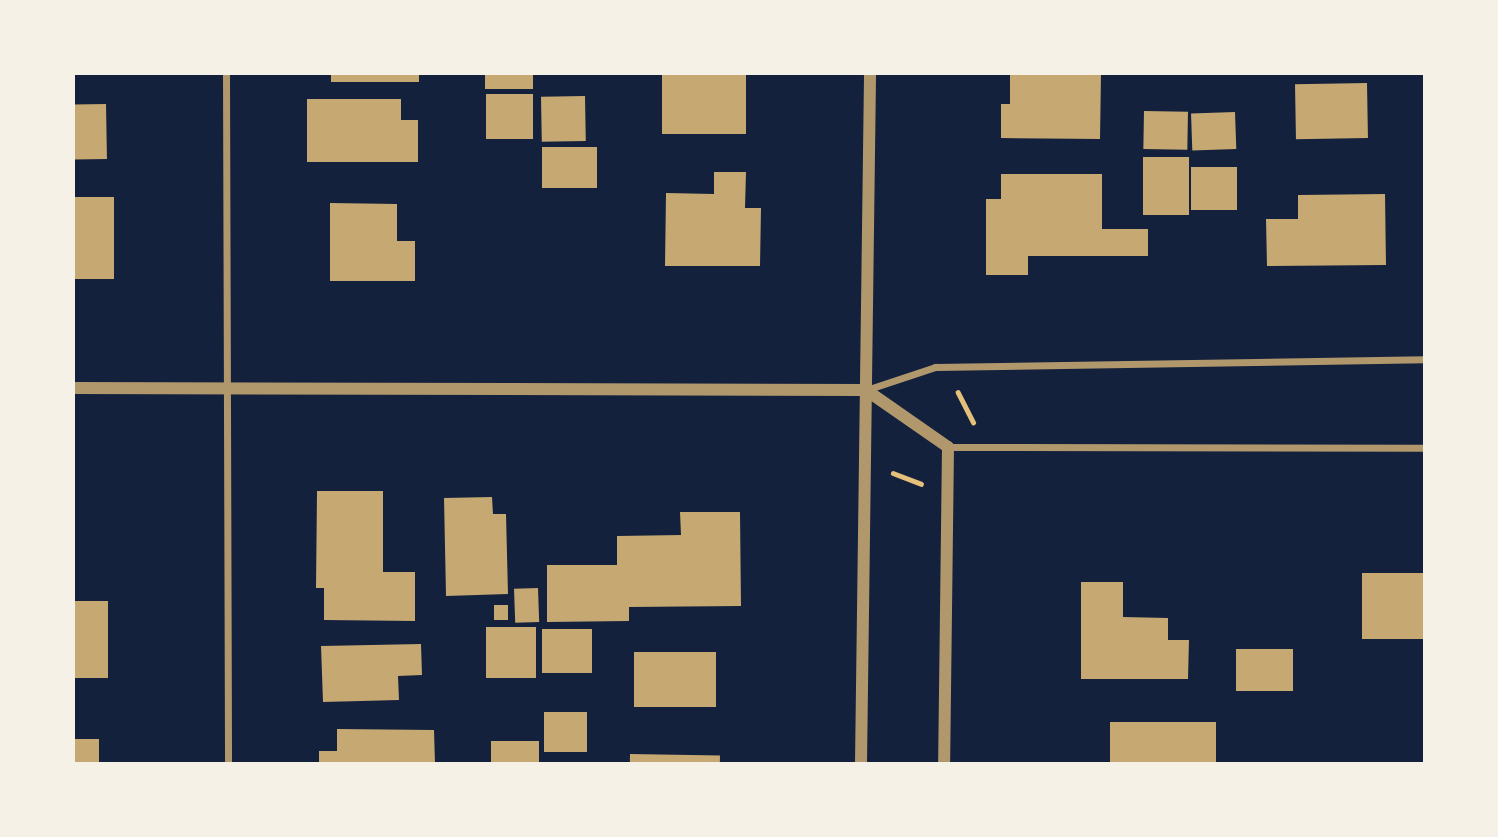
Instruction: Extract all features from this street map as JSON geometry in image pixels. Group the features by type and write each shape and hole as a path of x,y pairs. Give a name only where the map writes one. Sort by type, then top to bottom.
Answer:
{"street":[{"path":"226,74 230,388 228,764"},
{"path":"861,764 870,74"},
{"path":"74,388 866,390 935,367 1424,359"},
{"path":"866,390 948,447 1424,448"},
{"path":"944,764 948,447"}],"path":[{"path":"954,385 976,427"},
{"path":"888,471 925,486"}],"building":[{"path":"331,74 419,74 419,82 331,82"},
{"path":"485,74 533,74 533,89 485,89"},
{"path":"662,74 746,74 746,134 662,134"},
{"path":"1010,74 1101,74 1100,139 1001,138 1001,104 1010,104"},
{"path":"1367,83 1368,138 1296,139 1295,84"},
{"path":"486,94 533,94 533,139 486,139"},
{"path":"585,96 586,141 542,142 541,97"},
{"path":"307,99 401,99 401,120 418,120 418,162 307,162"},
{"path":"106,104 107,159 75,160 74,105"},
{"path":"1144,111 1188,112 1187,150 1143,149"},
{"path":"1235,112 1236,149 1192,151 1191,114"},
{"path":"542,147 597,147 597,188 542,188"},
{"path":"1143,157 1189,157 1189,215 1143,215"},
{"path":"1191,167 1237,167 1237,210 1191,210"},
{"path":"714,172 746,172 745,208 761,208 760,266 665,266 666,193 714,194"},
{"path":"1001,174 1102,174 1102,229 1148,229 1148,256 1028,256 1028,275 986,275 986,199 1001,199"},
{"path":"1385,194 1386,265 1267,266 1266,219 1298,219 1298,195"},
{"path":"74,197 114,197 114,279 74,279"},
{"path":"330,203 397,204 397,241 415,241 415,281 330,281"},
{"path":"317,491 383,491 383,572 415,572 415,621 324,620 324,588 316,588"},
{"path":"492,497 493,514 506,514 508,594 446,596 444,498"},
{"path":"680,512 740,512 741,606 629,607 629,621 547,622 547,565 617,565 617,536 681,535"},
{"path":"1362,573 1424,573 1424,639 1362,639"},
{"path":"1081,582 1123,582 1123,617 1168,618 1168,640 1189,640 1188,679 1081,679"},
{"path":"538,588 539,622 515,623 514,589"},
{"path":"74,601 108,601 108,678 74,678"},
{"path":"494,605 508,605 508,620 494,620"},
{"path":"486,627 536,627 536,678 486,678"},
{"path":"542,629 592,629 592,673 542,673"},
{"path":"421,644 422,675 398,676 399,700 323,702 321,646"},
{"path":"1236,649 1293,649 1293,691 1236,691"},
{"path":"634,652 716,652 716,707 634,707"},
{"path":"544,712 587,712 587,752 544,752"},
{"path":"1110,722 1216,722 1216,764 1110,764"},
{"path":"337,729 434,730 435,764 319,764 319,751 337,751"},
{"path":"74,739 99,739 99,764 74,764"},
{"path":"491,741 539,741 539,764 491,764"},
{"path":"630,754 720,756 720,764 630,764"}]}
